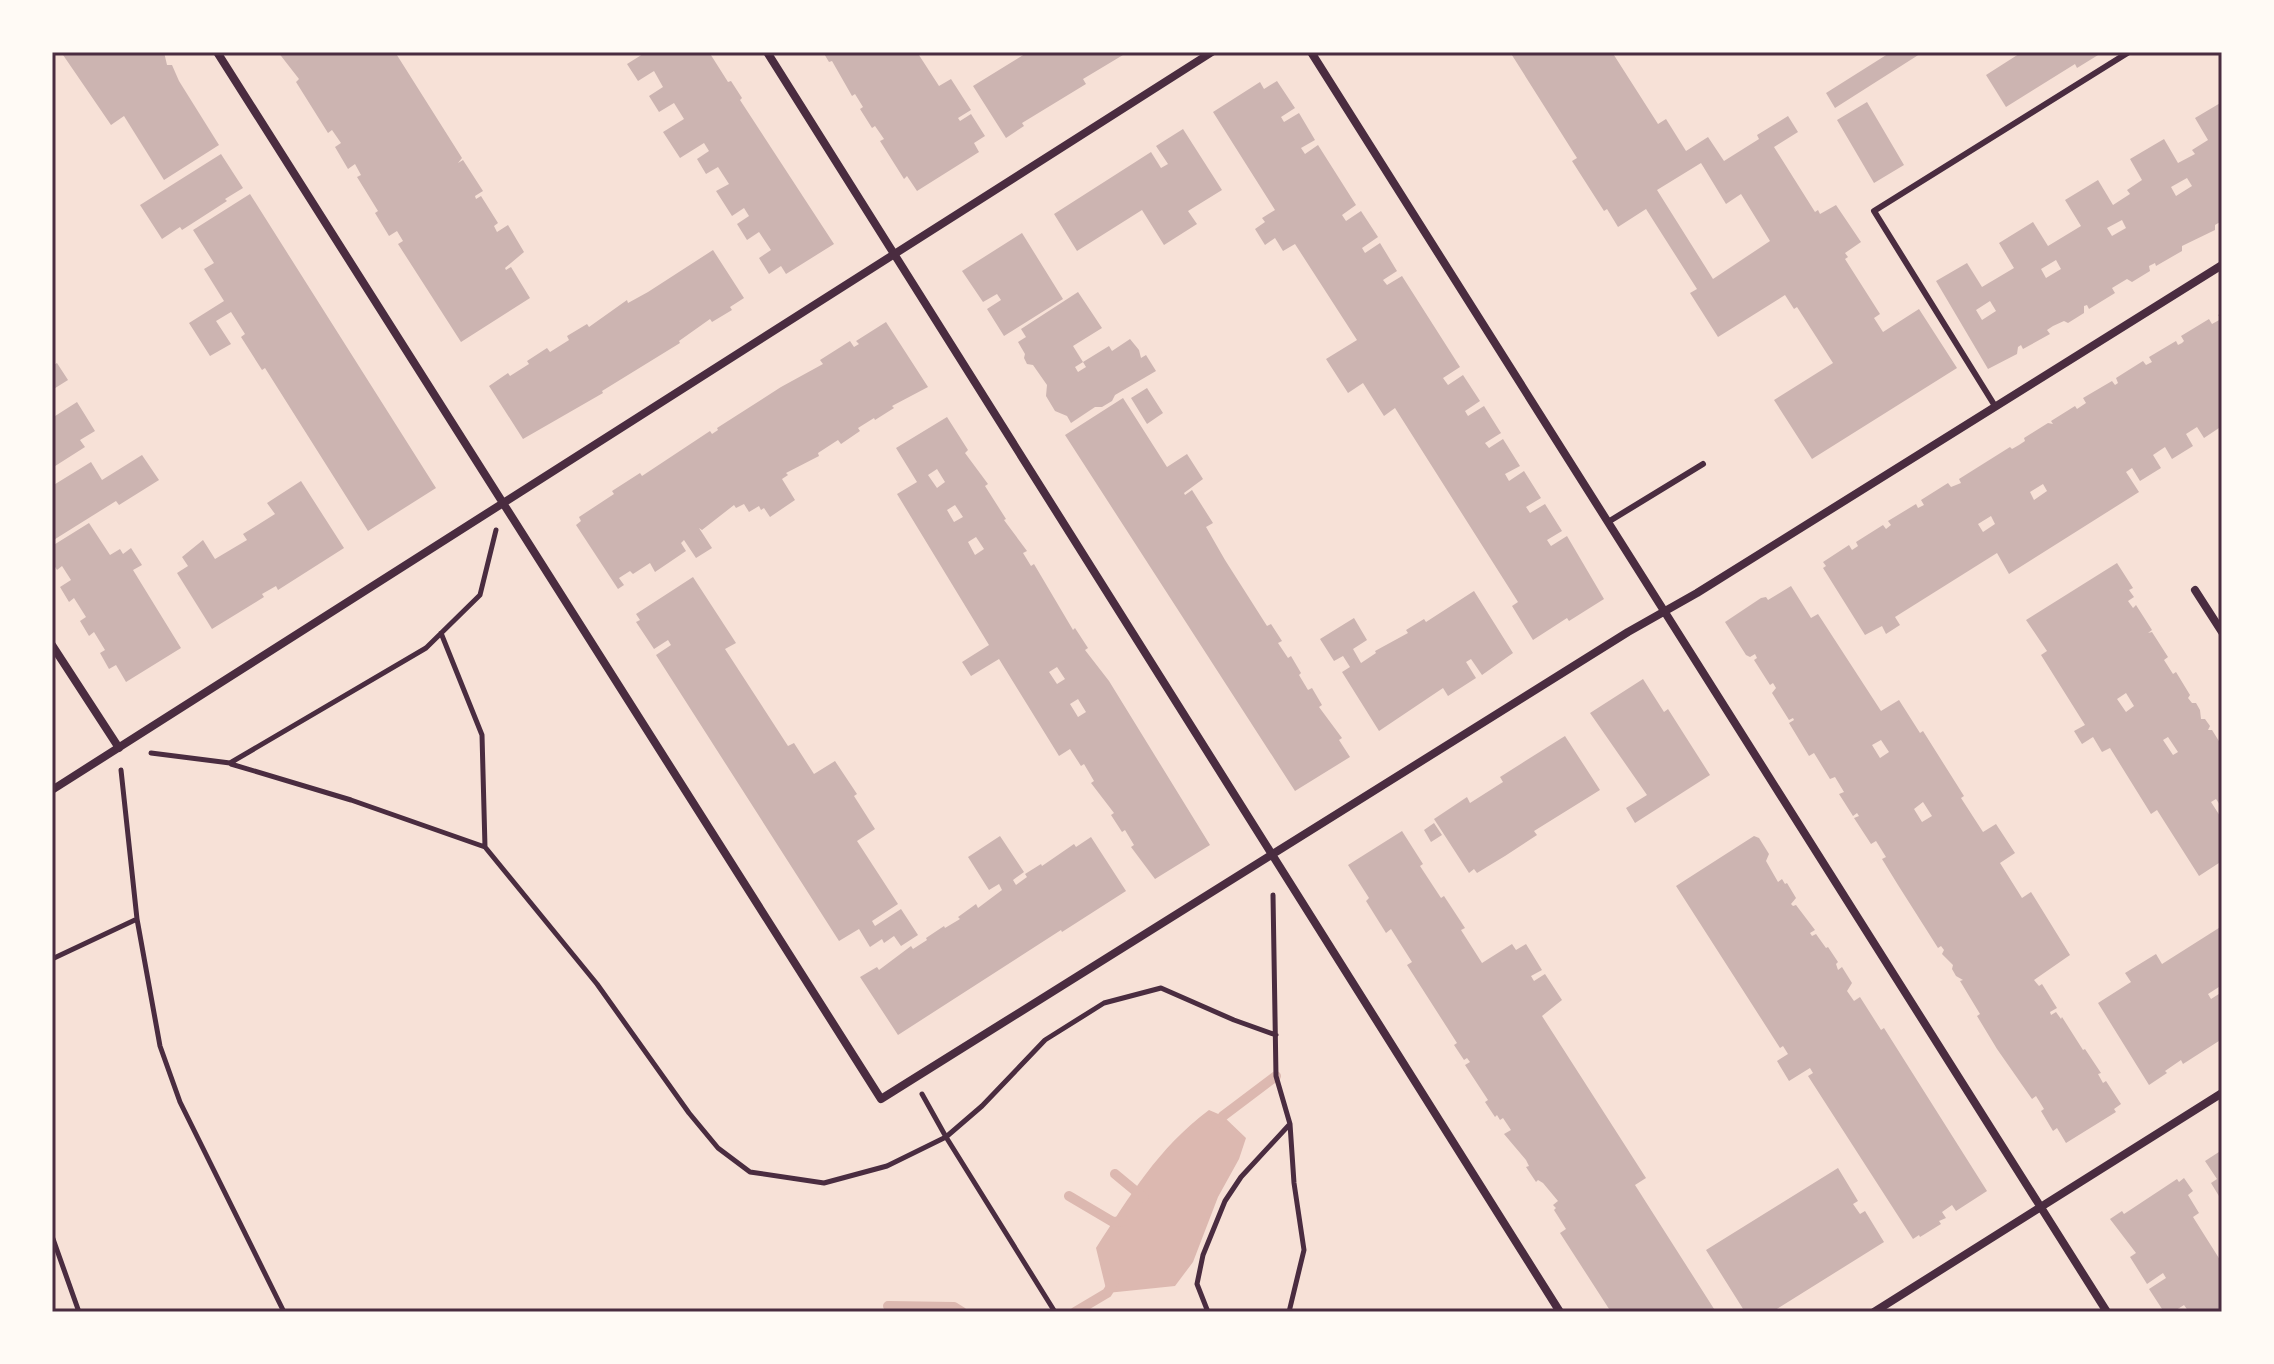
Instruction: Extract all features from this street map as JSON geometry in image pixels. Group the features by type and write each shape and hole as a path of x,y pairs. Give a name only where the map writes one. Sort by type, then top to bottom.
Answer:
{"street":[{"path":"217,52 881,1099 2222,265"},
{"path":"767,52 1560,1312"},
{"path":"52,790 1212,52"},
{"path":"1311,52 2107,1312"},
{"path":"2195,590 2222,632"},
{"path":"52,645 119,748"},
{"path":"1874,1312 2222,1093"}],"lane":[{"path":"1995,406 1874,211 2129,52"},
{"path":"1608,522 1703,464"}],"path":[{"path":"230,763 426,648 480,595 504,502"},
{"path":"441,633 482,735 485,847"},
{"path":"284,1312 180,1102 160,1046 137,919 119,748 230,763 351,800 485,847 597,984 689,1113 718,1148 750,1172 824,1183 887,1166 946,1137 982,1106 1045,1040 1104,1003 1161,988 1276,1035"},
{"path":"1272,854 1276,1076 1290,1124 1294,1183 1304,1250 1289,1312"},
{"path":"52,959 137,919"},
{"path":"914,1079 946,1137 1055,1312"},
{"path":"1208,1312 1197,1284 1203,1255 1225,1201 1241,1177 1290,1124"},
{"path":"52,1236 79,1312"}],"shaded area":[{"path":"1209,1110 1223,1116 1246,1138 1239,1159 1218,1197 1193,1262 1175,1286 1107,1293 1096,1248 1160,1157"}],"building":[{"path":"61,52 164,52 167,65 172,65 219,145 164,180 124,116 111,125"},
{"path":"278,52 395,52 462,158 458,163 463,160 483,191 475,196 476,199 481,196 498,223 494,226 497,232 508,225 524,252 505,268 511,267 530,298 461,342 398,244 403,241 397,231 389,236 375,213 378,211 357,177 361,175 355,164 348,169 335,147 341,143 332,130 328,133 296,82 299,79"},
{"path":"642,52 709,52 728,82 731,81 742,98 740,100 834,244 786,274 781,266 769,274 759,258 771,250 759,232 747,240 737,224 749,216 744,208 732,216 716,191 729,184 718,167 706,174 697,159 709,151 704,143 680,158 663,132 684,119 674,103 659,112 649,96 663,87 654,71 638,81 627,64"},
{"path":"823,52 917,52 939,86 951,79 971,110 958,118 960,121 971,114 985,136 974,143 979,152 917,191 907,176 904,179 880,141 884,139 875,126 872,128 855,94 852,96 832,61 829,62"},
{"path":"1028,52 1128,52 1083,79 1086,84 1022,123 1024,126 1006,138 973,86"},
{"path":"1510,52 1612,52 1658,124 1666,119 1686,151 1708,137 1724,161 1788,116 1798,132 1774,147 1815,212 1818,210 1820,214 1836,205 1861,242 1845,253 1848,257 1845,259 1880,314 1874,318 1883,332 1919,309 1957,368 1812,459 1774,400 1833,363 1797,307 1794,309 1785,295 1718,337 1690,293 1697,289 1646,209 1618,227 1572,161 1577,158","holes":["1701,163 1726,204 1741,194 1770,241 1713,279 1657,190"]},
{"path":"1891,52 1923,52 1835,108 1826,93"},
{"path":"2022,52 2103,52 2077,68 2075,64 2006,107 1986,75"},
{"path":"1277,81 1295,108 1281,117 1284,122 1299,113 1315,140 1301,148 1305,154 1318,145 1356,205 1342,215 1346,221 1361,211 1378,237 1362,248 1365,253 1380,243 1397,271 1383,280 1387,285 1402,276 1460,367 1443,378 1448,385 1463,375 1480,401 1465,411 1468,416 1484,406 1501,433 1485,443 1489,448 1503,439 1520,466 1505,474 1509,481 1524,471 1541,498 1526,507 1530,513 1545,504 1562,531 1547,540 1551,546 1567,536 1604,599 1533,640 1512,606 1518,602 1395,408 1384,416 1363,383 1348,393 1326,359 1357,340 1295,244 1283,251 1275,238 1265,245 1255,229 1265,222 1262,218 1275,210 1213,112 1260,82 1264,89"},
{"path":"1867,102 1904,165 1874,183 1837,120"},
{"path":"2222,102 2222,227 2220,222 2215,225 2215,230 2182,246 2182,251 2156,266 2155,263 2149,266 2150,271 2132,282 2127,279 2112,288 2115,293 2089,309 2087,305 2084,306 2084,313 2068,323 2064,321 2053,326 2047,330 2050,334 2023,349 2021,345 2017,354 1988,369 1936,281 1967,263 1982,287 2014,268 1999,243 2033,222 2048,246 2081,226 2065,200 2098,180 2113,205 2130,194 2127,190 2142,180 2130,159 2164,139 2178,163 2195,154 2192,150 2208,140 2195,118","holes":["2187,178 2192,186 2176,196 2171,187","2122,220 2126,228 2112,236 2107,228","2056,260 2061,269 2046,278 2041,269","1990,301 1996,311 1982,320 1976,310"]},
{"path":"1183,129 1222,190 1188,211 1197,224 1164,245 1142,210 1077,251 1054,214 1151,152 1161,168 1168,164 1156,146"},
{"path":"221,154 243,188 182,230 180,227 162,239 140,205"},
{"path":"250,194 436,488 368,531 265,368 262,370 241,337 245,334 231,312 216,321 231,344 210,356 189,323 224,301 204,269 214,263 193,230"},
{"path":"1022,233 1063,299 1004,336 987,309 1001,300 997,294 983,302 962,271"},
{"path":"713,250 744,298 730,307 732,310 712,322 710,319 680,343 603,393 523,439 489,386 529,364 527,361 547,348 550,352 569,340 567,336 587,324 589,327 627,300 628,303 648,292"},
{"path":"1078,292 1102,328 1073,346 1083,362 1109,346 1112,351 1130,339 1141,358 1146,355 1156,371 1115,395 1112,401 1095,407 1071,423 1067,416 1055,411 1046,396 1047,385 1033,365 1027,364 1018,342 1026,337 1021,329","holes":["1083,362 1086,367 1078,372 1075,367"]},
{"path":"2222,313 2222,411 2219,413 2222,426 2204,438 2197,427 2186,434 2193,446 2172,459 2165,447 2153,455 2161,468 2140,481 2132,468 2126,472 2139,492 2009,574 1997,553 1895,617 1900,625 1886,634 1882,626 1865,635 1823,568 1826,566 1823,562 1849,545 1852,550 1858,546 1856,542 1883,525 1886,529 1891,525 1888,521 1916,504 1918,508 1924,505 1921,500 1948,483 1951,487 1961,483 1959,479 2010,447 2019,445 2025,441 2024,438 2048,423 2053,424 2051,421 2075,406 2077,409 2086,403 2083,398 2112,381 2115,385 2118,383 2116,378 2143,361 2146,365 2152,362 2149,357 2176,341 2178,345 2182,343 2181,336 2209,319 2212,324 2221,319 2218,315","holes":["2043,484 2047,491 2034,500 2030,492","1991,516 1995,524 1983,532 1978,524"]},
{"path":"886,322 928,387 858,428 860,431 841,444 838,440 818,453 819,456 786,473 788,475 782,479 795,500 770,517 759,506 749,512 744,504 736,508 734,505 702,530 699,528 712,548 696,558 684,540 681,543 686,551 655,572 650,563 633,574 630,571 619,578 624,585 618,589 576,525 581,521 579,517 640,473 642,476 710,431 712,434 781,387 823,364 820,360 850,341 854,347 859,344 856,341"},
{"path":"57,363 68,380 52,390 52,366"},
{"path":"1147,388 1163,413 1147,424 1131,398"},
{"path":"1123,398 1167,467 1187,454 1203,479 1185,495 1192,490 1213,523 1206,527 1225,560 1267,626 1271,624 1282,641 1278,643 1288,658 1291,656 1308,690 1312,688 1322,705 1319,707 1342,738 1339,740 1350,757 1295,791 1065,435"},
{"path":"77,402 95,431 80,440 85,447 52,468 52,418"},
{"path":"947,417 968,450 965,453 988,484 985,486 1004,520 1027,551 1023,553 1031,566 1034,564 1073,630 1075,628 1088,648 1085,650 1109,681 1210,845 1155,879 1131,847 1134,845 1125,830 1122,832 1111,815 1114,813 1091,783 1094,781 1084,764 1081,766 1070,749 1059,756 999,659 971,676 962,662 989,645 897,494 917,482 896,448","holes":["937,469 945,482 937,488 928,475","955,505 963,517 954,522 947,510","976,537 984,549 975,555 968,542","1057,667 1065,679 1057,684 1049,672","1078,699 1086,712 1078,717 1070,704"]},
{"path":"142,455 159,480 119,505 116,501 52,541 52,486 91,462 102,480"},
{"path":"301,481 344,548 278,590 276,586 262,594 264,597 212,629 177,573 188,566 182,557 203,540 215,559 247,540 243,534 275,514 267,503"},
{"path":"89,523 110,555 120,549 123,554 131,548 142,565 133,570 181,648 126,682 116,665 109,669 100,653 105,650 94,632 89,636 80,621 86,617 74,598 69,602 60,587 71,580 62,566 57,570 52,562 52,546"},
{"path":"2117,563 2133,588 2129,590 2134,597 2128,601 2133,608 2136,605 2152,630 2148,633 2152,632 2168,657 2164,660 2173,674 2176,672 2190,695 2188,698 2200,710 2201,719 2205,719 2210,726 2208,730 2212,730 2222,746 2222,808 2216,799 2211,802 2222,815 2222,861 2199,876 2157,810 2151,814 2110,748 2102,752 2093,737 2082,744 2074,731 2085,725 2041,655 2047,651 2026,620","holes":["2126,693 2134,706 2126,712 2117,699","2168,737 2178,752 2173,755 2163,740"]},
{"path":"693,577 736,643 725,649 788,746 794,743 814,774 835,761 857,794 854,796 875,829 857,841 898,904 872,921 875,926 901,909 918,935 901,946 894,936 870,947 859,929 839,941 656,655 671,645 668,640 654,649 636,622 640,620 636,614"},
{"path":"1791,586 1811,618 1818,614 1881,711 1899,700 1920,733 1923,731 1983,832 1996,824 2015,853 2000,863 2022,898 2031,892 2070,955 2034,980 2039,986 2042,984 2057,1008 2050,1012 2051,1015 2056,1012 2062,1017 2101,1073 2098,1074 2103,1083 2106,1081 2121,1104 2114,1109 2116,1112 2066,1143 2057,1128 2053,1131 2036,1096 2032,1099 1997,1049 1977,1016 1980,1014 1960,981 1963,980 1956,976 1953,965 1942,954 1944,950 1941,946 1938,948 1898,885 1882,859 1886,857 1876,841 1871,844 1854,818 1859,816 1857,813 1853,816 1839,794 1844,792 1835,777 1830,779 1814,753 1809,756 1789,723 1793,718 1789,720 1772,693 1776,688 1773,683 1770,685 1754,660 1757,658 1755,654 1750,657 1746,655 1725,622 1761,598 1768,600","holes":["1881,740 1889,752 1880,758 1872,745","1923,802 1932,816 1922,822 1914,809"]},
{"path":"1474,591 1513,653 1482,675 1471,659 1466,662 1476,678 1448,696 1443,688 1379,731 1342,672 1350,667 1343,656 1334,661 1320,639 1354,618 1367,640 1353,649 1361,663 1375,651 1408,633 1406,630 1424,619 1426,622"},
{"path":"1643,679 1664,712 1668,709 1710,775 1635,823 1626,808 1647,795 1590,713"},
{"path":"1565,736 1600,790 1534,831 1537,835 1505,856 1477,873 1474,869 1469,873 1434,819 1467,797 1470,803 1503,782 1500,777"},
{"path":"1434,823 1442,835 1431,842 1424,830"},
{"path":"1402,831 1423,864 1420,866 1465,928 1461,930 1482,963 1512,944 1516,950 1526,944 1542,970 1531,976 1534,981 1545,974 1562,1000 1542,1016 1646,1178 1635,1185 1716,1312 1611,1312 1560,1233 1566,1229 1554,1210 1553,1205 1558,1201 1543,1183 1536,1182 1526,1167 1529,1166 1526,1160 1504,1134 1511,1130 1503,1118 1495,1117 1485,1102 1488,1100 1465,1065 1470,1062 1467,1058 1464,1060 1454,1045 1457,1043 1407,965 1412,962 1391,929 1386,933 1348,865"},
{"path":"1000,836 1024,872 1013,880 1016,885 1027,877 1025,874 1091,837 1126,891 898,1035 860,977 877,967 879,970 911,946 913,949 944,926 960,919 958,917 976,904 978,908 1002,890 999,884 989,890 968,857"},
{"path":"1754,836 1759,838 1769,854 1766,861 1778,882 1782,879 1787,883 1796,898 1791,904 1796,905 1815,930 1810,933 1812,936 1816,934 1828,947 1838,962 1838,970 1842,967 1852,983 1847,991 1854,1001 1860,997 1881,1030 1884,1028 1987,1191 1956,1211 1952,1205 1942,1212 1946,1218 1939,1221 1941,1224 1920,1237 1913,1239 1808,1076 1813,1073 1810,1068 1789,1081 1777,1061 1788,1054 1783,1046 1780,1048 1676,886"},
{"path":"2222,926 2222,985 2208,994 2211,999 2222,992 2222,1039 2183,1064 2181,1060 2149,1085 2098,1003 2131,982 2125,973 2156,954 2162,964"},
{"path":"2222,1150 2222,1201 2211,1183 2217,1179 2205,1161"},
{"path":"1838,1168 1858,1201 1853,1204 1860,1214 1865,1211 1884,1242 1772,1312 1745,1312 1706,1250"},
{"path":"2184,1178 2193,1191 2188,1195 2199,1213 2193,1217 2222,1263 2222,1312 2189,1312 2184,1305 2173,1312 2164,1312 2149,1289 2166,1278 2163,1273 2147,1284 2130,1257 2136,1253 2110,1219 2122,1211 2124,1214 2177,1179 2179,1182"}],"waterway":[{"path":"1216,1124 1276,1076"},
{"path":"1115,1174 1144,1198"},
{"path":"1069,1196 1113,1222 1124,1221"},
{"path":"1075,1312 1107,1293 1114,1282"},
{"path":"888,1306 954,1307 962,1312"}]}
